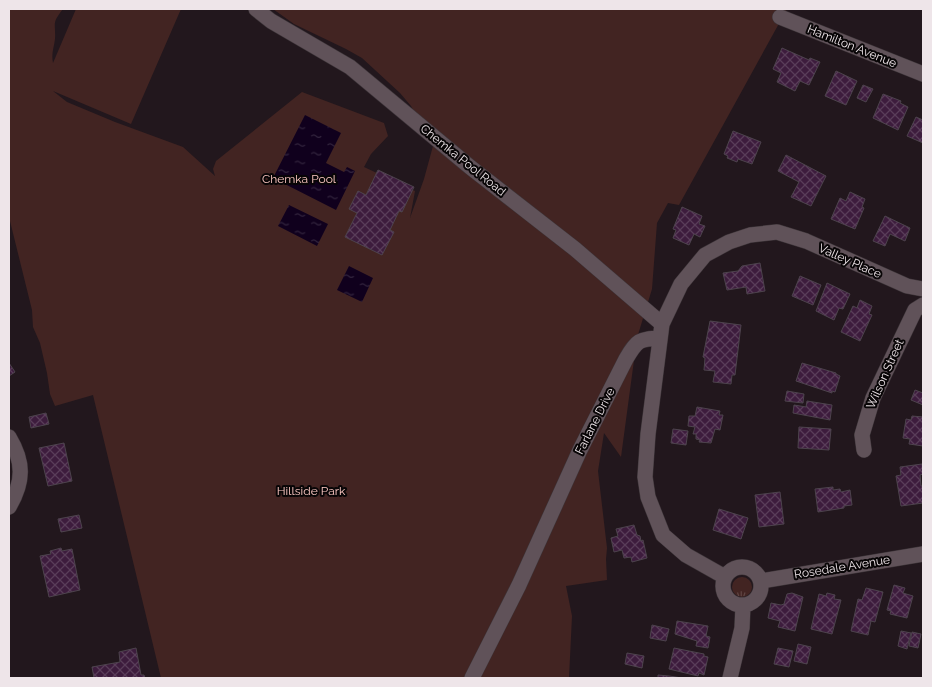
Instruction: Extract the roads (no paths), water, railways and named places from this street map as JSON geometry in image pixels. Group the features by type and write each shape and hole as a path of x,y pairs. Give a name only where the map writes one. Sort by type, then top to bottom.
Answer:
{"street":[{"name":"Chemka Pool Road","path":"256,9 271,21 350,67 470,167 575,250 661,331"},
{"name":"Hamilton Avenue","path":"780,17 923,74"},
{"name":"Valley Place","path":"661,331 681,284 705,255 729,242 750,234 777,232 806,242 908,286 923,289"},
{"name":"Wilson Street","path":"864,450 862,434 873,398 915,310 923,305"},
{"path":"661,331 648,434 645,477 648,497 663,535 686,555 726,577"},
{"name":"Farlane Drive","path":"472,678 519,585 580,450 626,359 631,350 642,339 661,331"},
{"path":"9,437 20,462 21,478 18,492 9,506"},
{"name":"Rosedale Avenue","path":"760,581 923,554"},
{"path":"741,568 753,571 760,581 760,591 757,596 749,604 743,606 727,598 723,587 726,577 735,569 741,568"},
{"path":"730,678 742,628 743,606"}],"water":[{"path":"305,115 341,133 326,163 344,172 347,167 355,171 336,210 273,178"},
{"path":"289,205 328,224 317,246 278,226"},
{"path":"349,266 373,278 362,302 337,290"}],"park label":[{"name":"Chemka Pool","path":"299,179"},
{"name":"Hillside Park","path":"311,491"}]}
